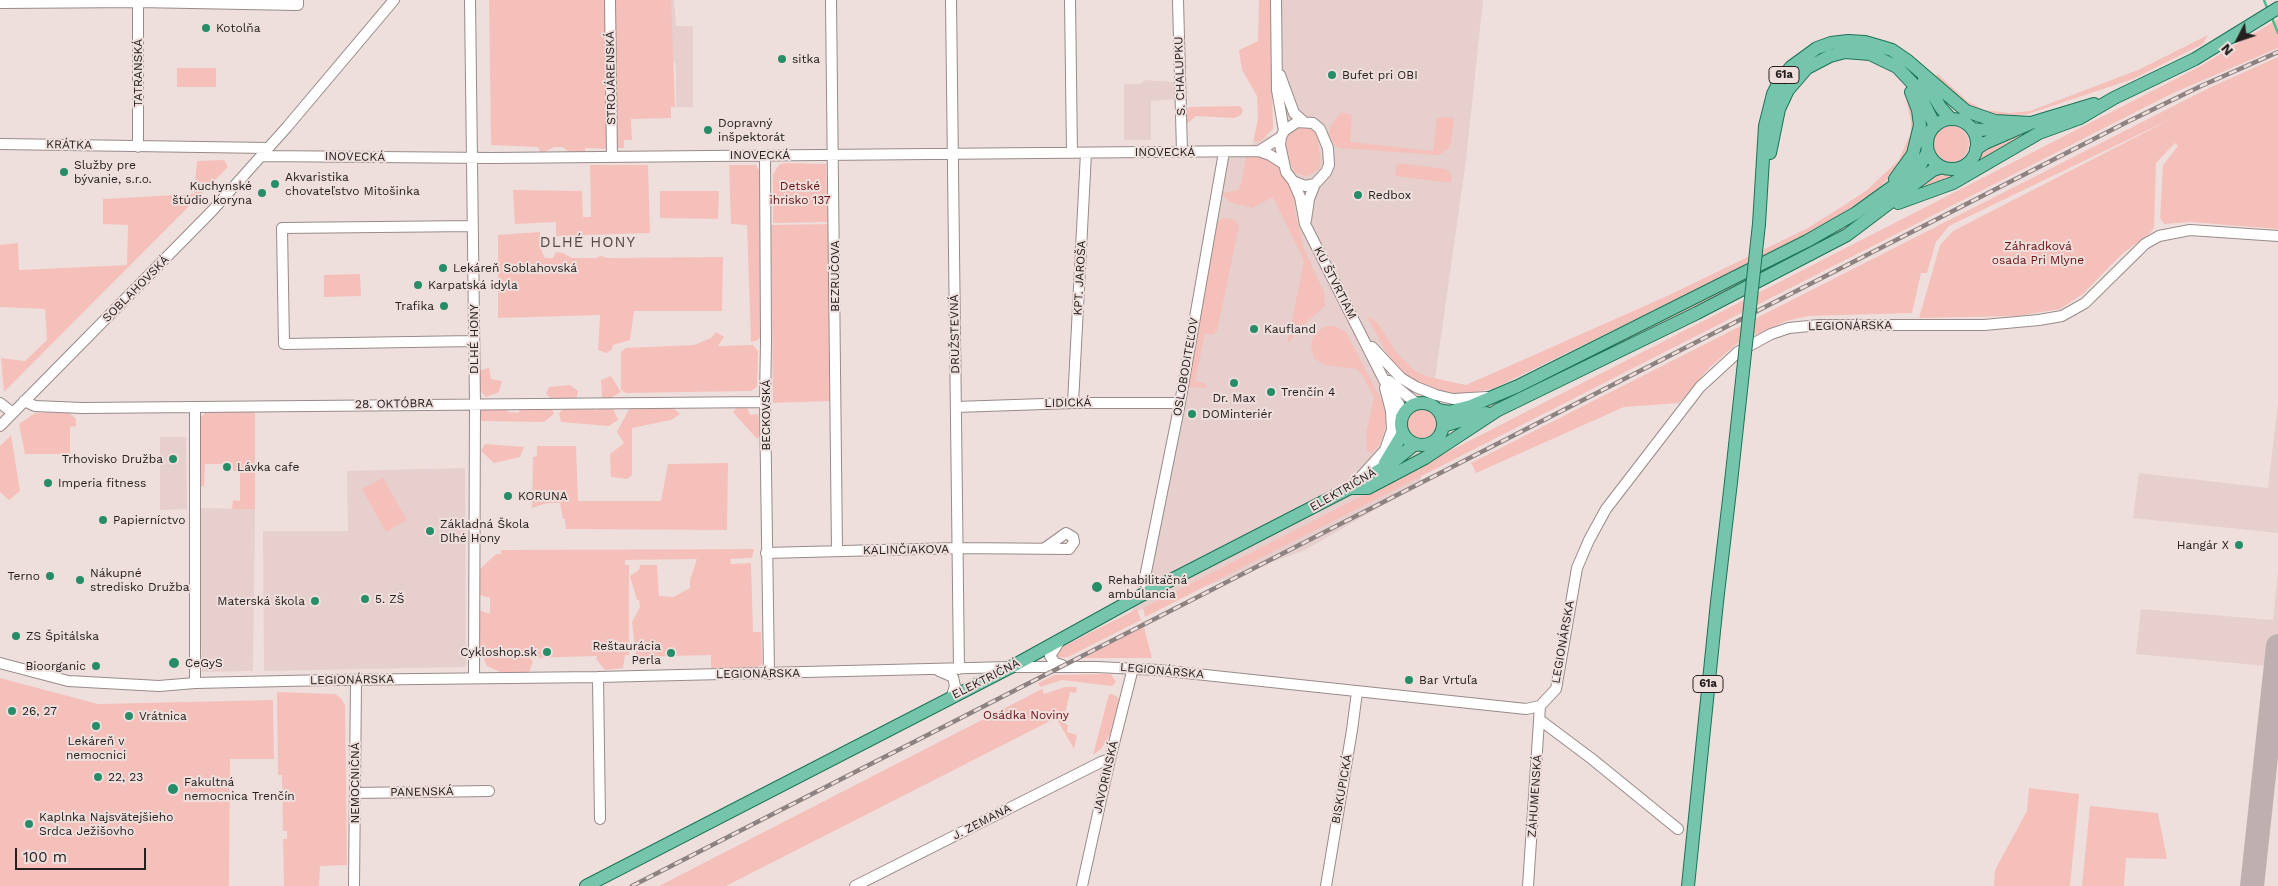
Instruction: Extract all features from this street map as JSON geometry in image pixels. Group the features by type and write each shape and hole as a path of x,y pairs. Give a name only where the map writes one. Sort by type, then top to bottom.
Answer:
{"main road":[{"path":"1882,210 1953,182 2039,133 2080,118 2114,98 2195,59 2278,8"},
{"name":"61a","path":"1689,882 1717,602 1759,224 1764,141 1768,110 1780,80 1790,67 1816,48 1831,43 1865,42 1892,50 1966,110 1995,121 2031,123"},
{"name":"61a","path":"1759,224 1779,109 1788,90 1807,68 1830,56 1845,52 1878,56 1897,67 1916,87 1935,126"},
{"path":"1830,56 1849,54 1870,59 1900,78 1915,98 1920,125 1913,154 1904,169 1884,192"},
{"name":"61a","path":"1918,70 1940,108 1951,119"},
{"path":"1976,149 1985,143 2031,123 2114,98"},
{"path":"1972,129 1976,139 1976,149 1972,159 1963,166 1952,169 1942,167 1933,161 1928,152 1928,138 1935,126 1951,119 1962,122 1972,129 1982,130 2031,123"},
{"path":"1438,410 1449,412 1471,406 1518,386 1807,241 1856,213 1915,169 1928,152"},
{"path":"1350,488 1368,488 1426,458 1498,410 1697,313 1847,235 1933,170 1942,167"},
{"path":"1416,403 1429,404 1438,410 1442,415 1443,426 1438,438 1433,442 1421,445 1415,444 1403,433 1402,416 1406,410 1416,403"},
{"path":"1443,426 1498,410"},
{"name":"ELEKTRIČNÁ","path":"1382,467 1399,443 1403,433"},
{"name":"ELEKTRIČNÁ","path":"586,886 1011,667 1136,598 1350,488 1394,461 1415,444"}],"street":[{"name":"SOBLAHOVSKÁ","path":"0,426 151,275 212,211 394,0"},
{"name":"DLHÉ HONY","path":"470,0 473,158 474,678"},
{"name":"STROJÁRENSKÁ","path":"610,0 612,157"},
{"name":"BEZRUČOVA","path":"831,0 837,551"},
{"name":"DRUŽSTEVNÁ","path":"951,0 959,669"},
{"path":"1070,0 1072,153"},
{"name":"S. CHALUPKU","path":"1178,0 1182,152"},
{"name":"KU ŠTVRTIAM","path":"1276,0 1277,90 1283,134 1280,145 1286,172 1293,181 1300,197 1305,224 1398,404 1402,416"},
{"path":"0,3 138,1 298,2"},
{"name":"TATRANSKÁ","path":"138,1 138,147"},
{"name":"KU ŠTVRTIAM","path":"1277,68 1294,113 1304,122 1313,123 1320,128 1328,148 1329,165 1326,172 1315,184 1309,199 1305,224"},
{"path":"1259,151 1297,122 1304,122"},
{"name":"KRÁTKA","path":"0,144 138,147"},
{"path":"138,147 264,152"},
{"name":"INOVECKÁ","path":"264,152 473,158 1259,151 1270,155 1284,164"},
{"name":"OSLOBODITEĽOV","path":"1144,582 1180,403 1224,152"},
{"name":"KPT. JAROŠA","path":"1073,403 1086,153"},
{"name":"BECKOVSKÁ","path":"765,155 766,553 769,674"},
{"path":"1293,181 1305,186 1315,184"},
{"path":"473,226 282,228 282,238 284,344 474,341"},
{"name":"LEGIONÁRSKA","path":"0,663 68,681 159,686 195,683 474,678 598,678 1071,666 1133,668 1526,709 1540,706 1556,689 1577,568 1588,540 1601,517 1700,387 1738,352 1771,334 1789,328 1819,325 1984,325 2062,316 2085,303 2145,244 2159,236 2190,230 2278,236"},
{"name":"KU ŠTVRTIAM","path":"1366,341 1401,378 1416,387 1436,396 1453,400 1489,397"},
{"path":"1350,488 1385,450 1392,430 1391,411 1381,373"},
{"name":"KU ŠTVRTIAM","path":"1381,373 1398,390 1416,403"},
{"name":"28. OKTÓBRA","path":"24,401 36,406 82,408 765,402"},
{"path":"0,403 13,414"},
{"name":"LIDICKÁ","path":"956,407 1073,403 1180,403"},
{"path":"195,407 195,683"},
{"name":"KALINČIAKOVA","path":"766,553 958,548 1045,548"},
{"path":"1061,640 1053,650 1051,660 1071,666"},
{"name":"JAVORINSKÁ","path":"1082,886 1110,759 1133,668"},
{"path":"936,669 952,677 955,686 952,696"},
{"path":"598,678 600,819"},
{"name":"NEMOCNIČNÁ","path":"354,886 356,681"},
{"name":"BISKUPICKÁ","path":"1326,886 1352,730 1356,692"},
{"name":"ZÁHUMENSKÁ","path":"1528,886 1540,706"},
{"path":"1540,720 1592,759 1678,829"},
{"name":"J. ZEMANA","path":"855,886 1100,762 1110,759"},
{"name":"PANENSKÁ","path":"355,793 488,791"}],"shaded area":[{"path":"657,0 674,0 676,26 693,26 693,107 676,107 676,64 673,60 659,61"},
{"path":"1281,0 1483,0 1466,160 1420,484 1305,550 1132,613 1185,358 1220,159 1279,131"},
{"path":"1145,80 1174,82 1175,99 1151,101 1151,140 1124,140 1124,84 1141,84"},
{"path":"2278,403 2278,533 2133,518 2139,473 2268,488"},
{"name":"Trhovisko Družba","path":"160,437 186,437 187,509 160,510"},
{"name":"5. ZŠ","path":"465,468 466,667 264,671 263,531 348,531 347,471"},
{"path":"198,508 255,509 253,671 202,672"},
{"path":"2278,572 2278,667 2136,654 2141,609 2273,620"}],"green space":[{"path":"489,0 607,0 608,149 585,148 585,152 569,152 563,147 554,147 541,154 538,147 491,145"},
{"path":"615,0 671,0 675,107 671,107 671,118 631,119 632,140 624,140 624,148 616,148"},
{"path":"1259,0 1270,0 1273,129 1261,141 1253,142 1258,119 1257,96 1242,70 1239,50 1258,41"},
{"path":"2278,19 2278,48 2171,94 1145,617 1143,608 2199,67"},
{"path":"2208,35 2203,44 2133,79 2028,114 1996,117 1975,111 1935,77 1938,74 1967,101 1985,110 2010,113 2030,111 2138,70"},
{"name":"Záhradková osada Pri Mlyne","path":"2278,57 2278,229 2191,222 2164,224 2160,218 2163,165 2178,146 2175,143 2156,163 2154,228 2149,234 2122,254 2083,294 2060,309 2017,316 1919,318 1940,245 1953,231 2175,117 1949,226 1936,242 1927,273 1921,273 1912,313 1809,316 1786,321 1738,343 1709,368 1679,403 1624,407 1476,473 1471,463 2211,87"},
{"path":"177,68 216,68 216,87 177,87"},
{"path":"1909,96 1915,119 1911,145 1894,174 1872,194 1815,231 1493,389 1463,394 1440,392 1421,387 1400,371 1388,356 1367,316 1377,322 1397,353 1415,371 1429,377 1466,385 1665,297 1806,229 1843,206 1867,190 1899,160 1911,132 1906,98"},
{"path":"1240,106 1243,110 1241,115 1234,118 1196,116 1187,124 1186,121 1186,109 1190,107"},
{"path":"1341,112 1352,115 1350,142 1433,151 1437,117 1454,118 1451,143 1448,149 1439,155 1339,148 1332,144 1328,137 1330,127"},
{"path":"1300,126 1312,130 1317,136 1321,162 1319,169 1307,176 1295,173 1291,166 1286,144 1289,133"},
{"path":"1951,126 1963,132 1969,144 1963,156 1951,162 1939,156 1933,144 1939,132"},
{"path":"2035,131 1974,168 1910,193 1935,173 1954,174 1970,168 1976,162 1980,153 1989,145"},
{"path":"1260,155 1278,164 1289,184 1294,195 1296,216 1304,249 1324,292 1325,306 1301,327 1287,345 1304,261 1273,197 1252,208 1229,202 1222,193 1238,190 1241,184 1246,156"},
{"path":"224,160 228,167 4,392 1,358 25,361 47,340 45,309 0,307 0,245 18,243 19,270 127,265 128,225 103,224 103,199 194,194 197,161"},
{"path":"1928,160 1933,166 1858,221 1808,250 1509,400 1447,422 1446,415 1731,285"},
{"name":"Detské ihrisko 137","path":"785,163 826,164 828,222 773,223 773,174 779,165"},
{"path":"1397,163 1446,169 1452,176 1451,183 1395,176"},
{"path":"590,165 648,165 650,233 556,236 556,222 515,224 513,190 582,191 583,217 591,217"},
{"path":"729,165 756,165 761,174 761,337 751,342 747,225 731,224"},
{"path":"660,191 719,191 718,219 660,218"},
{"path":"1222,218 1235,220 1239,226 1217,331 1212,335 1205,333 1195,381 1206,384 1207,388 1188,387 1216,225"},
{"path":"829,224 830,401 773,403 771,225"},
{"path":"540,232 542,252 545,258 553,258 556,252 563,253 572,258 596,258 601,256 607,258 723,257 722,311 634,311 630,340 613,345 612,349 607,353 598,350 600,315 498,318 498,235"},
{"path":"360,274 361,296 324,297 324,275"},
{"path":"1325,326 1335,326 1346,332 1383,403 1386,417 1384,433 1379,445 1372,453 1367,452 1366,434 1374,397 1362,375 1356,369 1325,365 1314,358 1311,345 1314,335"},
{"path":"716,332 724,337 718,346 753,345 758,351 757,387 751,391 626,393 621,390 621,352 626,348 694,345 711,338"},
{"path":"489,368 491,379 502,381 499,392 486,397 480,390 477,371"},
{"path":"611,376 621,392 609,399 618,420 609,426 561,422 559,413 568,405 580,410 586,404 597,411 602,396 601,380"},
{"path":"570,385 578,391 576,400 550,398 546,393 549,387"},
{"path":"663,399 680,414 671,420 632,428 632,475 627,479 611,477 610,454 624,443 617,432 629,409 651,407"},
{"path":"744,399 750,415 758,414 761,434 757,439 733,412"},
{"path":"524,405 535,410 551,406 554,414 544,422 482,421 477,415 480,406 504,406 508,412 518,413"},
{"path":"1422,408 1433,412 1437,423 1433,434 1422,438 1411,434 1407,423 1411,412"},
{"path":"68,412 76,419 76,426 70,427 70,454 25,454 19,424 35,413"},
{"path":"206,412 255,412 255,509 232,509 233,500 240,501 240,471 233,471 233,464 205,464 204,487 200,486 199,419"},
{"path":"11,435 20,491 9,500 0,492 0,446"},
{"path":"485,444 524,447 520,457 494,463 481,451"},
{"path":"537,446 576,446 578,501 661,501 668,464 728,463 727,530 566,529 560,503 547,503 532,508 533,457 537,456"},
{"path":"383,478 407,520 386,532 362,489"},
{"path":"754,549 752,558 730,559 731,564 751,563 753,632 761,632 762,664 758,667 711,669 711,655 636,657 632,622 640,607 630,576 639,570 640,565 657,565 659,596 673,597 690,588 690,580 697,559 625,560 625,565 629,565 629,655 625,655 623,668 605,670 596,659 597,656 529,658 533,661 529,673 509,676 487,666 470,627 479,610 490,614 490,598 469,592 468,580 496,554 501,554 501,550"},
{"path":"1137,609 1141,620 1068,657 1057,658 1055,654 1058,649"},
{"path":"1144,627 1152,658 1083,658"},
{"path":"1111,674 1116,682 1112,686 1062,680 1040,687 1038,683 1054,675"},
{"name":"Fakultná nemocnica Trenčín","path":"0,678 98,704 273,700 274,759 230,759 229,886 0,886"},
{"name":"Osádka Noviny","path":"1065,687 1077,687 1076,693 1070,692 1063,723 1068,725 1067,732 1077,735 1074,749 1056,718 726,886 659,886 1042,689 1044,694"},
{"path":"277,692 335,694 341,698 345,705 347,865 320,866 319,886 284,886 283,839 287,839 287,831 283,831 282,775 278,775"},
{"path":"1109,694 1115,695 1119,699 1110,735 1101,749 1093,755"},
{"path":"2029,788 2079,794 2070,886 1994,886 1995,870 2027,811"},
{"path":"2090,806 2158,813 2167,859 2126,858 2124,886 2082,886"}],"waterway":[{"path":"2264,0 2268,10"},
{"path":"2272,18 2278,33"}],"taxiway":[{"path":"2252,886 2278,646"}],"railway":[{"path":"632,886 2127,122 2201,86 2278,52"}],"place":[{"name":"Kotolňa","path":"206,28"},
{"name":"sitka","path":"782,59"},
{"name":"Bufet pri OBI","path":"1332,75"},
{"name":"Dopravný inšpektorát","path":"708,130"},
{"name":"Služby pre bývanie, s.r.o.","path":"64,172"},
{"name":"Akvaristika chovateľstvo Mitošinka","path":"275,184"},
{"name":"Kuchynské štúdio koryna","path":"262,193"},
{"name":"Redbox","path":"1358,195"},
{"name":"Lekáreň Soblahovská","path":"443,268"},
{"name":"Karpatská idyla","path":"418,285"},
{"name":"Trafika","path":"444,306"},
{"name":"Kaufland","path":"1254,329"},
{"name":"Dr. Max","path":"1234,383"},
{"name":"Trenčín 4","path":"1271,392"},
{"name":"DOMinteriér","path":"1192,414"},
{"name":"Trhovisko Družba","path":"173,459"},
{"name":"Lávka cafe","path":"227,467"},
{"name":"Imperia fitness","path":"48,483"},
{"name":"KORUNA","path":"508,496"},
{"name":"Papierníctvo","path":"103,520"},
{"name":"Základná Škola Dlhé Hony","path":"430,531"},
{"name":"Hangár X","path":"2239,545"},
{"name":"Terno","path":"50,576"},
{"name":"Nákupné stredisko Družba","path":"80,580"},
{"name":"Rehabilitačná ambulancia","path":"1097,587"},
{"name":"5. ZŠ","path":"365,599"},
{"name":"Materská škola","path":"315,601"},
{"name":"ZS Špitálska","path":"16,636"},
{"name":"Cykloshop.sk","path":"547,652"},
{"name":"Reštaurácia Perla","path":"671,653"},
{"name":"CeGyS","path":"174,663"},
{"name":"Bioorganic","path":"96,666"},
{"name":"Bar Vrtuľa","path":"1409,680"},
{"name":"26, 27","path":"12,711"},
{"name":"Vrátnica","path":"129,716"},
{"name":"Lekáreň v nemocnici","path":"96,726"},
{"name":"22, 23","path":"98,777"},
{"name":"Fakultná nemocnica Trenčín","path":"173,789"},
{"name":"Kaplnka Najsvätejšieho Srdca Ježišovho","path":"29,824"}],"district":[{"name":"DLHÉ HONY","path":"588,243"}]}
